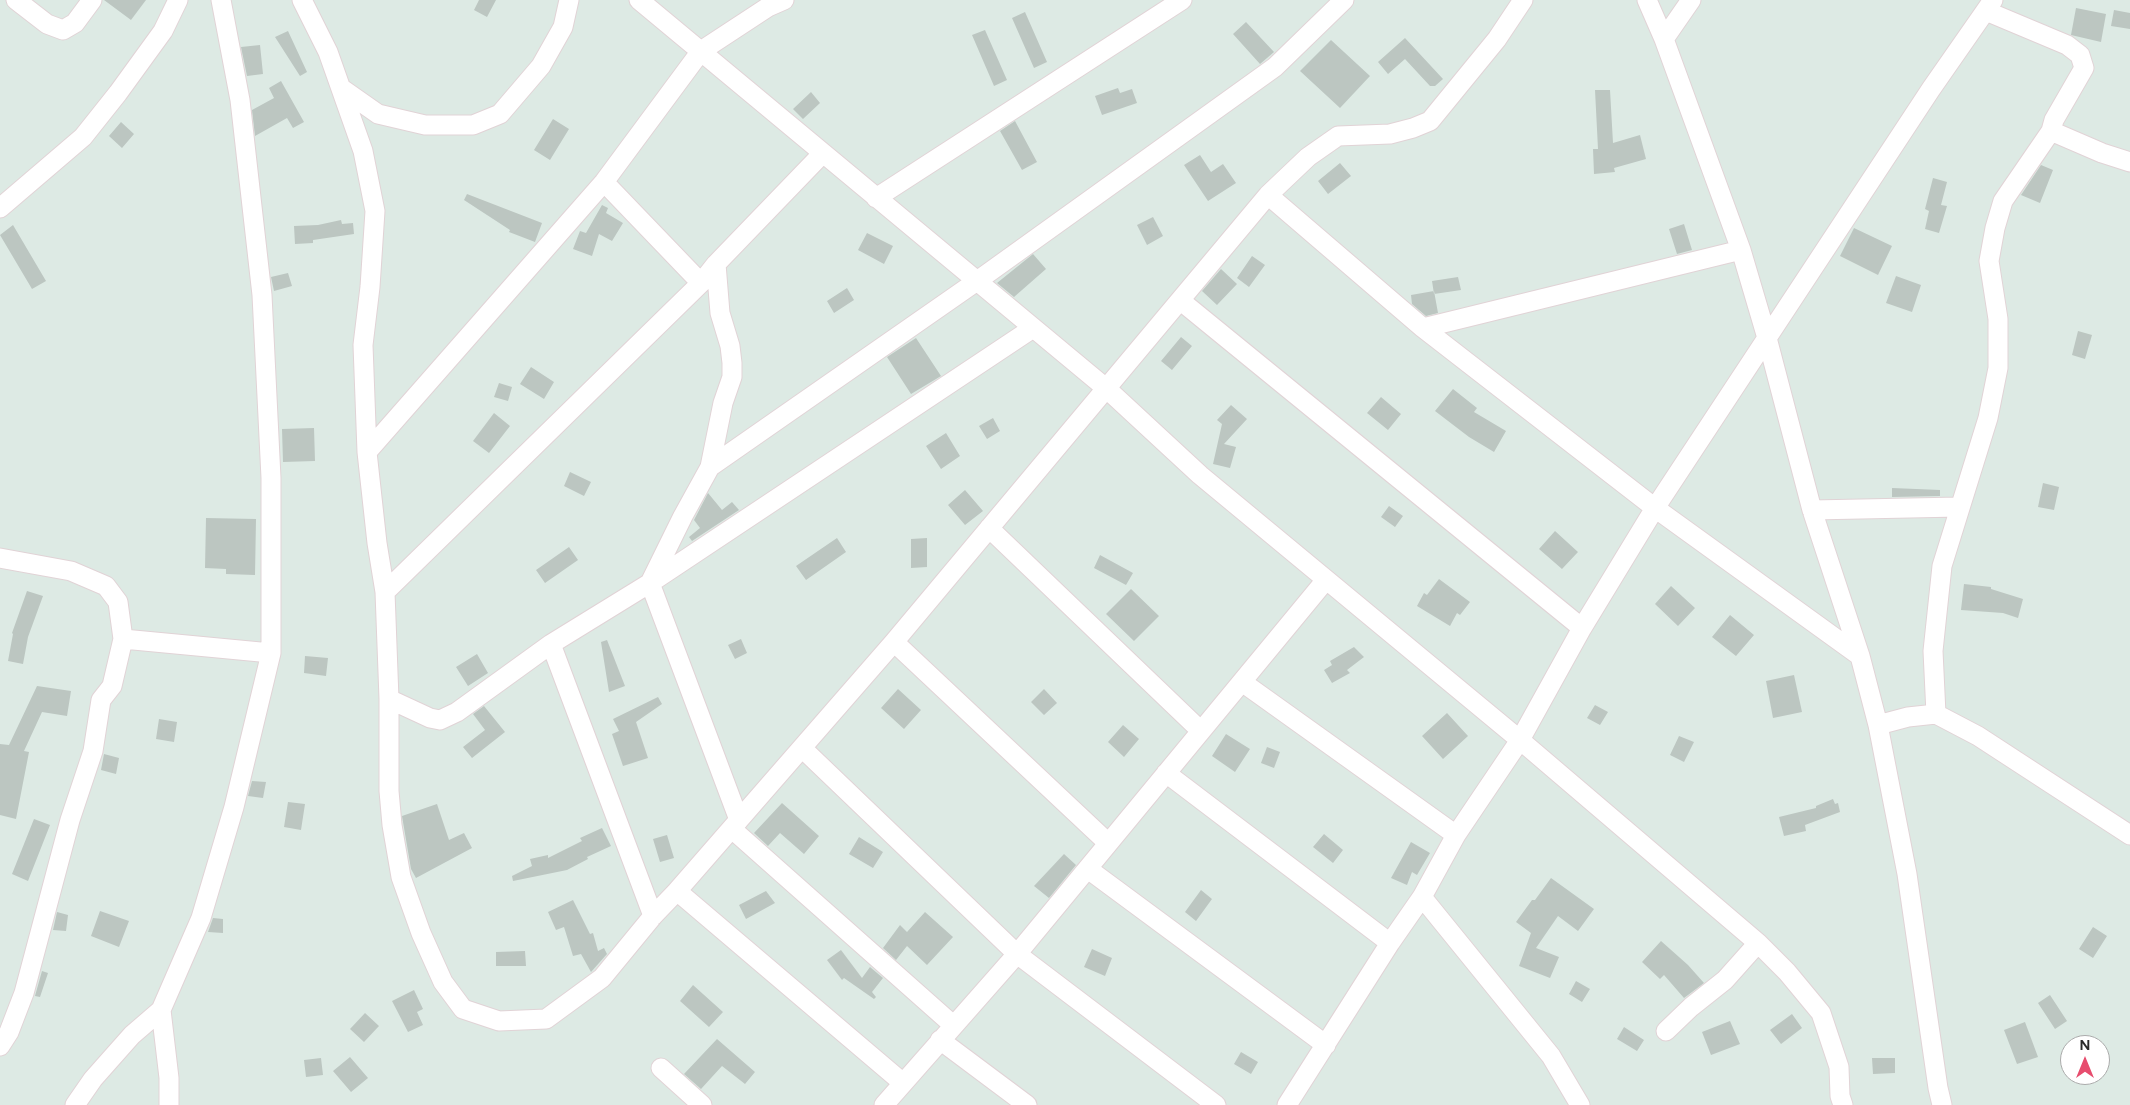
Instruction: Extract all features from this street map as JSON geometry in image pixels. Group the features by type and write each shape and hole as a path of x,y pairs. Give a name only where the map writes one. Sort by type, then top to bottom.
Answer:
{"street":[{"path":"16,0 47,24 63,30 75,23 92,0"},
{"path":"0,208 83,138 163,31 178,0"},
{"path":"75,1105 93,1079 132,1035 161,1010 201,918 234,807 272,653 272,478 262,295 240,100 220,0"},
{"path":"302,0 328,52 363,151 375,211 370,287 363,345 367,452 377,543 385,592 390,800 392,825 401,877 421,932 443,982 463,1009 499,1021 546,1019 602,978 653,916 678,891 894,642 1268,195 1308,157 1338,136 1390,134 1430,121 1497,39 1523,0"},
{"path":"639,0 1106,389 1200,475 1325,581 1520,740 1758,943 1787,972 1821,1014 1839,1068 1840,1096 1843,1105"},
{"path":"367,452 604,182 702,51 768,7 784,0"},
{"path":"876,198 1182,0"},
{"path":"710,467 977,281 1275,67 1344,0"},
{"path":"1646,0 1664,39 1741,250 1768,338 1812,510 1860,656 1878,725 1907,874 1936,1079 1942,1105"},
{"path":"1664,39 1691,0"},
{"path":"341,88 378,114 425,125 473,125 500,114 541,66 563,27 570,1"},
{"path":"1287,1105 1390,943 1422,897 1456,835 1520,740 1582,628 1655,508 1932,89 1990,6 2067,45 2080,55 2084,68 2054,120 2051,131 2003,202 1995,228 1989,261 1998,319 1998,368 1988,418 1942,566 1933,651 1936,714"},
{"path":"2051,131 2102,153 2130,162"},
{"path":"385,592 702,283 716,264 823,152"},
{"path":"604,182 702,283"},
{"path":"1268,195 1423,328 1655,508 1860,656"},
{"path":"1423,328 1741,250"},
{"path":"716,264 720,314 730,346 732,377 723,403 710,467 650,582 736,825 953,1025"},
{"path":"1181,300 1582,628"},
{"path":"389,699 430,718 440,720 456,712 551,644 650,582 1033,328"},
{"path":"1812,510 1959,507"},
{"path":"989,528 1200,731"},
{"path":"0,558 71,571 106,586 118,602 123,639 112,686 101,700 93,751 70,820 24,993 9,1032 0,1046"},
{"path":"884,1105 1017,954 1325,581"},
{"path":"123,639 272,653"},
{"path":"894,642 1108,843"},
{"path":"551,644 653,916"},
{"path":"1242,682 1456,835"},
{"path":"1878,725 1908,717 1936,714 1978,736 2130,835"},
{"path":"802,748 1017,954 1216,1105"},
{"path":"1166,773 1390,943"},
{"path":"1088,868 1326,1045"},
{"path":"678,891 903,1083"},
{"path":"1422,897 1551,1056 1580,1105"},
{"path":"1666,1031 1691,1007 1725,980 1758,943"},
{"path":"161,1010 169,1078 169,1105"},
{"path":"940,1040 1027,1105"},
{"path":"661,1068 702,1105"}],"building":[{"path":"104,0 146,0 131,20"},
{"path":"479,0 496,0 487,17 474,10"},
{"path":"2076,8 2106,14 2101,42 2071,35"},
{"path":"2114,10 2130,13 2130,29 2111,26"},
{"path":"1025,12 1047,62 1034,68 1012,18"},
{"path":"1246,22 1274,52 1260,64 1233,34"},
{"path":"985,30 1007,80 994,86 972,35"},
{"path":"288,31 307,72 300,76 275,37"},
{"path":"1405,38 1443,79 1435,86 1430,86 1405,59 1388,74 1378,62"},
{"path":"1331,40 1370,76 1340,108 1300,71"},
{"path":"260,45 263,74 247,76 241,47"},
{"path":"281,81 304,122 293,128 287,118 255,136 252,110 274,98 269,88"},
{"path":"1118,88 1120,93 1132,89 1137,103 1102,115 1095,96"},
{"path":"1595,90 1610,90 1613,143 1640,135 1646,159 1614,168 1615,172 1594,174 1593,149 1598,149"},
{"path":"811,92 820,103 803,119 793,109"},
{"path":"553,119 569,129 550,160 534,150"},
{"path":"1015,121 1037,162 1022,170 1000,131"},
{"path":"121,122 134,134 122,148 109,136"},
{"path":"1200,155 1211,172 1223,164 1236,183 1208,201 1184,165"},
{"path":"1340,163 1351,176 1328,194 1318,181"},
{"path":"2041,165 2053,170 2040,203 2021,195"},
{"path":"1933,178 1947,182 1941,205 1947,206 1939,233 1925,229 1929,211 1925,209"},
{"path":"467,194 542,223 535,242 509,232 510,230 464,200"},
{"path":"602,205 608,208 606,213 623,223 612,241 599,234 592,256 573,249 580,231 586,233"},
{"path":"1153,217 1163,236 1147,245 1137,225"},
{"path":"341,220 342,224 353,223 354,234 313,240 313,243 295,244 294,226 318,225"},
{"path":"1684,224 1692,250 1677,254 1669,229"},
{"path":"13,225 46,281 32,289 0,235"},
{"path":"1854,228 1892,246 1878,275 1840,256"},
{"path":"867,233 893,246 884,264 858,250"},
{"path":"1033,254 1046,269 1014,297 997,283"},
{"path":"1252,256 1265,265 1249,287 1237,278"},
{"path":"1221,269 1237,284 1217,305 1202,291"},
{"path":"288,273 292,286 274,291 271,277"},
{"path":"1896,276 1921,285 1912,312 1886,303"},
{"path":"1458,277 1461,290 1434,294 1432,281"},
{"path":"847,288 854,300 834,313 827,301"},
{"path":"1434,291 1438,313 1426,316 1412,304 1411,295"},
{"path":"2078,331 2092,335 2085,359 2072,355"},
{"path":"1181,337 1192,346 1172,370 1161,361"},
{"path":"916,338 941,376 911,394 887,357"},
{"path":"531,367 554,382 544,399 520,384"},
{"path":"499,383 512,387 508,401 494,397"},
{"path":"1453,389 1477,408 1474,412 1506,431 1494,452 1469,437 1435,411"},
{"path":"1381,397 1401,414 1388,430 1367,413"},
{"path":"1231,405 1247,419 1224,444 1236,447 1230,468 1213,464 1222,424 1217,420"},
{"path":"494,413 510,426 489,453 473,441"},
{"path":"993,418 1000,431 987,439 979,426"},
{"path":"314,428 315,461 283,462 282,429"},
{"path":"946,433 960,456 941,469 926,446"},
{"path":"570,472 591,482 584,496 564,486"},
{"path":"2043,483 2059,487 2054,510 2038,507"},
{"path":"1892,488 1940,490 1940,496 1892,497"},
{"path":"965,490 983,511 965,525 948,505"},
{"path":"708,493 722,510 732,502 739,510 692,541 689,537 700,528 694,520"},
{"path":"1389,506 1403,516 1395,527 1381,517"},
{"path":"206,518 256,519 255,575 226,574 226,569 205,568"},
{"path":"1555,531 1578,552 1562,569 1539,549"},
{"path":"837,538 846,552 806,580 796,566"},
{"path":"927,538 927,567 911,568 911,539"},
{"path":"569,547 578,560 545,583 536,570"},
{"path":"1100,555 1133,573 1126,585 1094,568"},
{"path":"1439,579 1470,602 1460,615 1457,613 1450,626 1417,606 1424,593 1427,595"},
{"path":"1964,584 1991,587 1991,589 2023,599 2018,618 2003,613 1961,610"},
{"path":"1671,586 1695,608 1678,626 1655,604"},
{"path":"1131,589 1159,616 1134,641 1106,614"},
{"path":"27,591 43,596 28,637 23,664 8,661 12,633"},
{"path":"1730,615 1754,635 1736,656 1712,637"},
{"path":"741,639 747,653 735,659 728,645"},
{"path":"607,640 625,686 609,692 601,642"},
{"path":"1354,647 1364,657 1347,670 1350,673 1332,683 1324,670 1332,665 1330,661"},
{"path":"477,654 488,673 468,686 456,667"},
{"path":"305,656 328,658 326,676 304,673"},
{"path":"1794,675 1802,712 1773,718 1766,681"},
{"path":"37,686 71,691 67,716 42,712 24,751 29,752 16,819 0,815 0,744 9,745"},
{"path":"898,689 921,710 904,729 881,708"},
{"path":"1044,689 1057,703 1044,715 1031,702"},
{"path":"658,697 662,704 636,722 648,758 623,766 612,734 619,731 613,719"},
{"path":"1595,705 1608,712 1600,725 1587,718"},
{"path":"484,706 505,732 472,758 463,747 485,730 473,714"},
{"path":"1447,713 1468,736 1443,759 1422,736"},
{"path":"159,719 177,722 174,742 156,739"},
{"path":"1123,725 1139,739 1124,757 1108,742"},
{"path":"1226,734 1250,749 1235,772 1212,756"},
{"path":"1679,736 1694,742 1684,762 1670,755"},
{"path":"1267,747 1280,752 1274,768 1261,763"},
{"path":"104,754 119,758 116,774 101,770"},
{"path":"252,781 266,782 263,798 248,796"},
{"path":"1833,799 1835,804 1838,803 1840,812 1805,825 1806,831 1784,836 1779,817 1816,808 1816,806"},
{"path":"288,802 305,804 301,830 284,827"},
{"path":"782,803 819,836 804,854 780,833 768,846 754,833"},
{"path":"437,804 449,840 464,833 472,848 416,878 411,869 402,816"},
{"path":"34,819 50,825 28,881 12,874"},
{"path":"602,828 611,846 587,857 588,859 567,870 513,881 512,876 532,866 530,859 548,855 548,858 582,841 580,838"},
{"path":"1324,834 1343,850 1333,863 1313,847"},
{"path":"667,835 674,858 660,862 653,839"},
{"path":"859,837 883,852 873,868 849,854"},
{"path":"1411,842 1430,853 1417,875 1412,872 1407,885 1391,878"},
{"path":"1064,854 1076,865 1049,898 1034,886"},
{"path":"1551,878 1594,909 1578,931 1558,916 1536,948 1559,957 1550,978 1519,966 1531,933 1516,922"},
{"path":"1201,890 1212,899 1196,921 1185,912"},
{"path":"766,891 775,903 746,919 739,905"},
{"path":"573,900 590,934 593,933 598,951 604,948 607,954 591,972 581,954 573,956 564,927 556,930 548,912"},
{"path":"100,911 129,921 119,947 91,936"},
{"path":"57,912 68,915 66,931 53,930"},
{"path":"925,912 953,937 927,965 907,946 896,960 883,948 900,925 907,932"},
{"path":"213,918 223,919 223,933 208,932"},
{"path":"2093,927 2107,936 2093,958 2079,949"},
{"path":"1661,941 1688,965 1704,983 1684,998 1664,975 1660,979 1642,962"},
{"path":"1092,949 1112,958 1105,976 1084,967"},
{"path":"841,950 862,978 870,967 883,978 872,992 876,997 874,999 844,978 842,980 827,960"},
{"path":"525,951 526,966 496,966 496,952"},
{"path":"42,971 48,973 40,997 35,996"},
{"path":"1576,981 1590,989 1582,1002 1569,994"},
{"path":"693,985 723,1012 709,1027 680,1001"},
{"path":"414,990 423,1009 417,1012 423,1025 408,1032 392,1001"},
{"path":"2050,995 2067,1021 2055,1029 2038,1003"},
{"path":"365,1013 379,1026 364,1042 350,1029"},
{"path":"1792,1014 1802,1028 1781,1044 1770,1030"},
{"path":"1730,1021 1740,1044 1711,1055 1702,1032"},
{"path":"2025,1022 2038,1057 2017,1064 2004,1030"},
{"path":"1624,1027 1644,1040 1637,1051 1617,1039"},
{"path":"717,1039 755,1072 745,1084 722,1066 701,1089 684,1074"},
{"path":"1241,1052 1258,1062 1251,1074 1234,1064"},
{"path":"350,1057 368,1078 351,1092 333,1071"},
{"path":"321,1058 323,1075 306,1077 304,1060"},
{"path":"1872,1058 1895,1058 1895,1073 1873,1074"}]}
